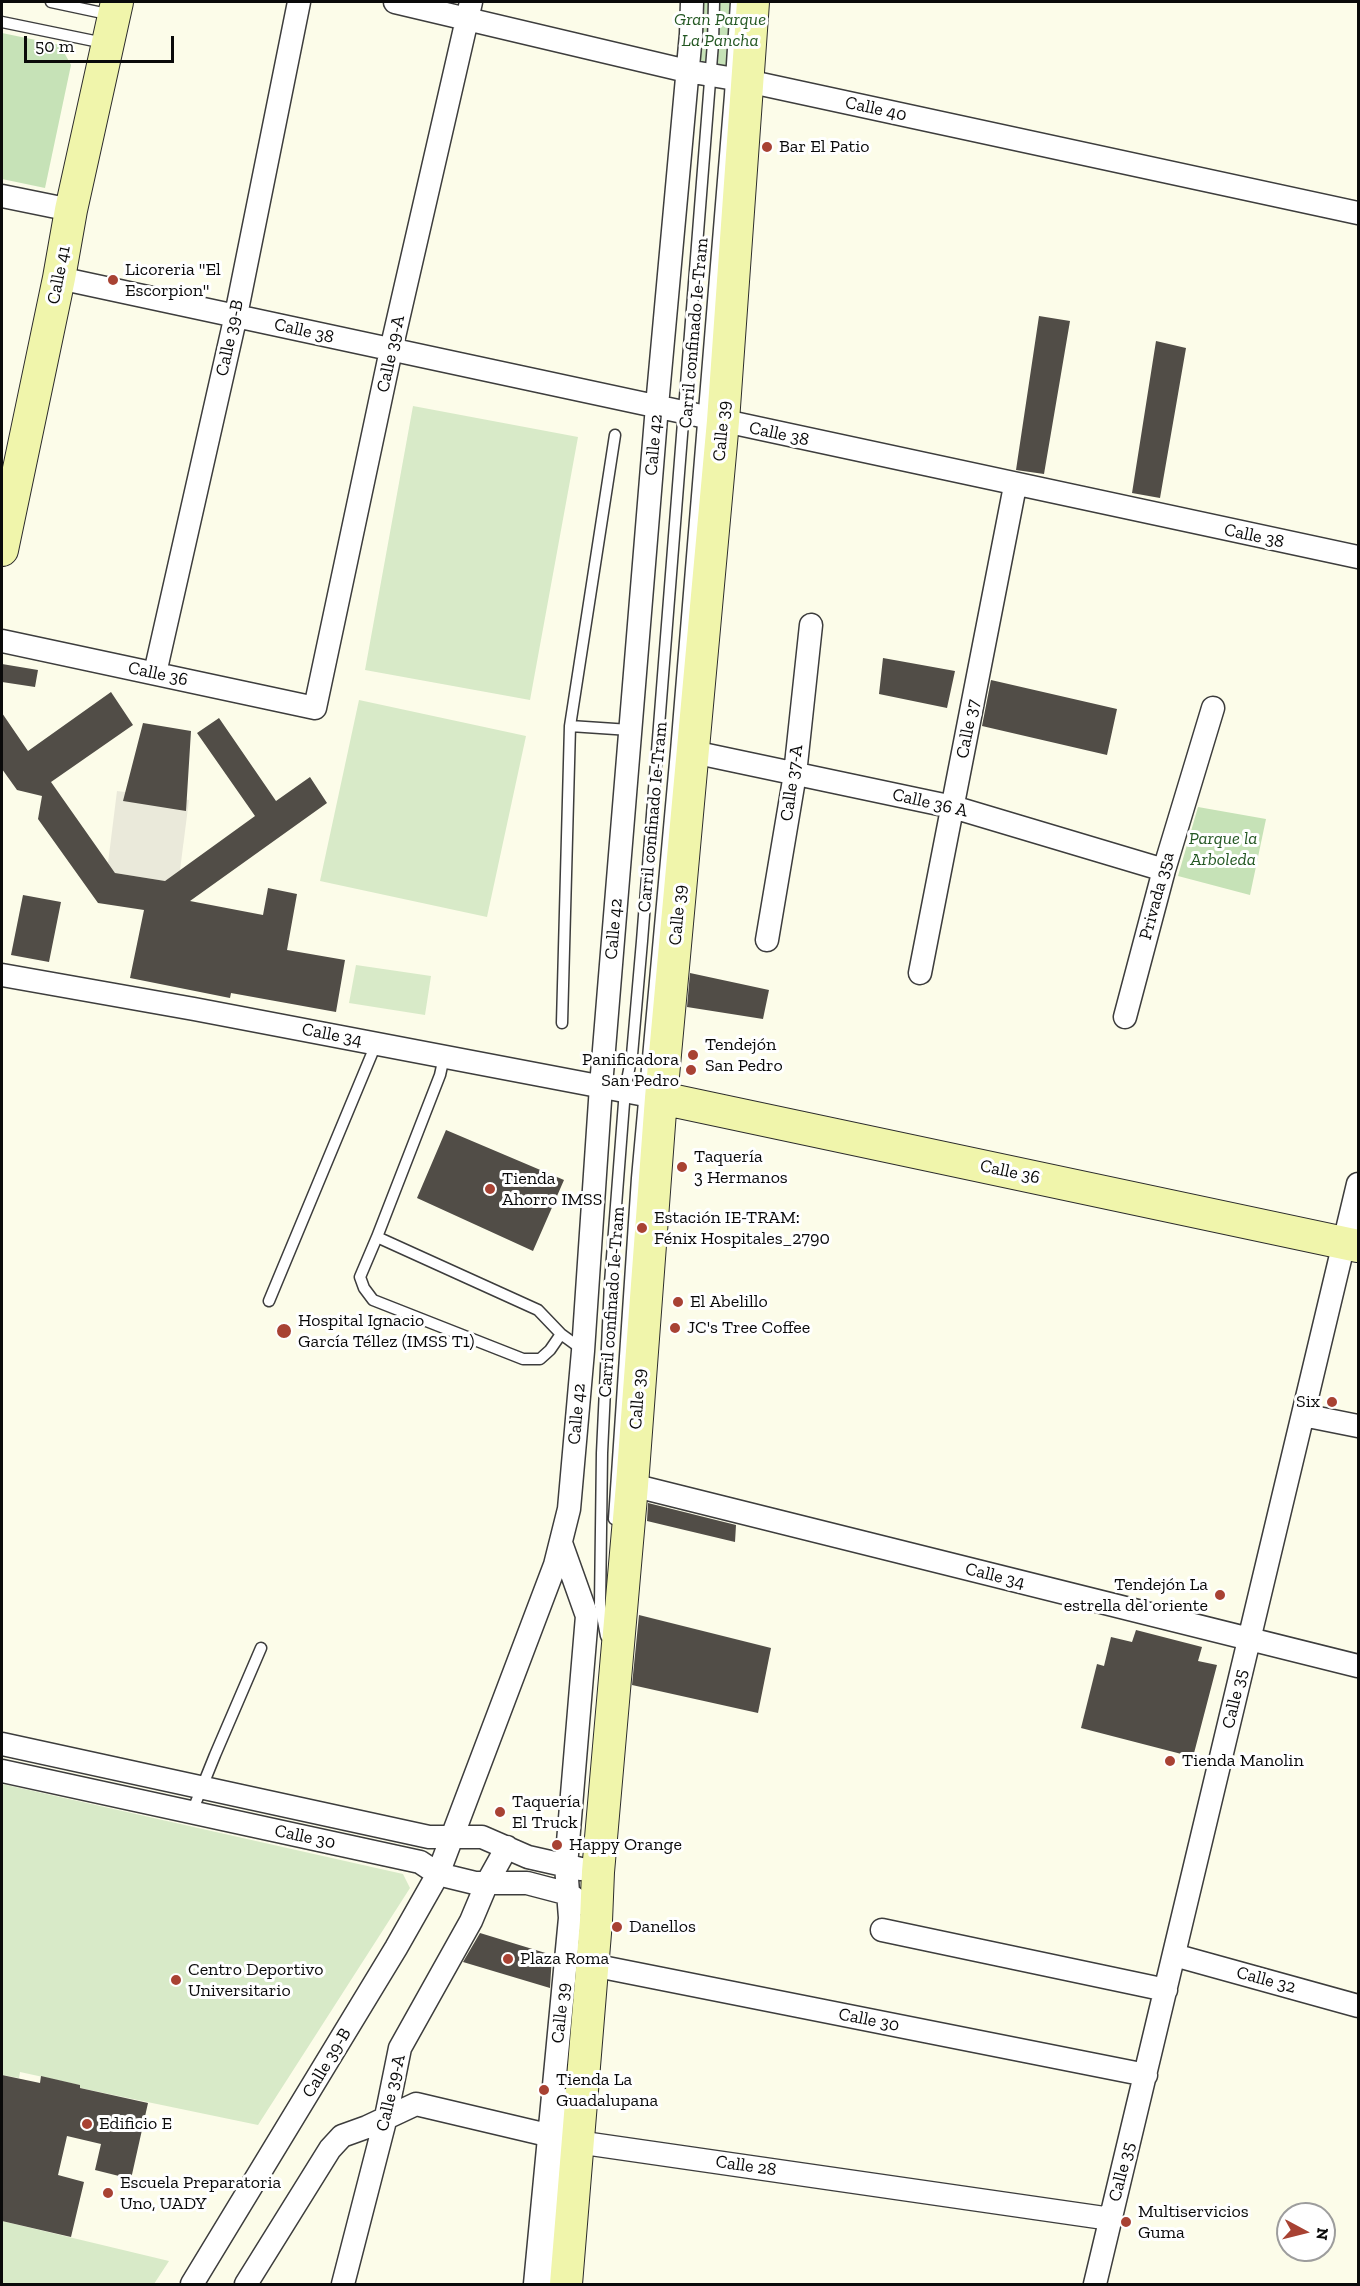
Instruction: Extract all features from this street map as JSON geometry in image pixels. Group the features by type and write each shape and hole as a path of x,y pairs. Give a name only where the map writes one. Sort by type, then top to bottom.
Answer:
{"main road":[{"name":"Calle 39","path":"566,2284 563,2140 592,1965 584,1888 602,1828 632,1485 644,1094 693,752 703,416 729,77 753,2"},
{"name":"Calle 41","path":"2,550 71,210 113,20"},
{"name":"Calle 36","path":"644,1094 1351,1245"}],"street":[{"name":"Calle 39-B","path":"155,673 236,315 299,2"},
{"name":"Calle 40","path":"395,2 469,11 687,70 729,77 1359,213"},
{"name":"Calle 42","path":"451,1837 555,1565 569,1509 657,406 692,34 692,2"},
{"name":"Calle 39-A","path":"315,708 391,350 469,11"},
{"path":"2,196 71,210"},
{"name":"Calle 38","path":"59,278 703,416 1015,486 1359,557"},
{"name":"Calle 37","path":"920,973 1015,486"},
{"name":"Calle 37-A","path":"767,940 795,774 811,625"},
{"name":"Calle 36","path":"2,640 315,708"},
{"name":"Privada 35a","path":"1125,1017 1164,870 1213,708"},
{"name":"Calle 36 A","path":"693,752 953,807 1164,870"},
{"name":"Calle 34","path":"2,975 644,1094"},
{"name":"Calle 35","path":"1098,2284 1111,2219 1303,1415 1351,1245 1359,1184"},
{"path":"1303,1415 1359,1426"},
{"name":"Calle 34","path":"632,1485 1359,1666"},
{"path":"561,1543 587,1616 584,1888"},
{"name":"Calle 30","path":"2,1744 429,1837 482,1837 528,1857 584,1888"},
{"name":"Calle 30","path":"2,1770 420,1862 438,1874 475,1883 527,1883 584,1888"},
{"name":"Calle 39-B","path":"192,2284 396,1948 438,1874 451,1837"},
{"name":"Calle 39-A","path":"344,2284 386,2117 400,2048 471,1921 487,1883 507,1847"},
{"name":"Calle 39","path":"535,2284 563,2140 570,1918 584,1888"},
{"path":"882,1930 1166,1990"},
{"name":"Calle 32","path":"1174,1955 1359,2006"},
{"name":"Calle 30","path":"592,1965 1146,2075"},
{"name":"Calle 28","path":"246,2284 330,2149 342,2136 368,2127 416,2104 563,2140 1111,2219"}],"lane":[{"path":"51,2 67,3 113,20"},
{"name":"Carril confinado Ie-Tram","path":"714,2 729,77"},
{"name":"Carril confinado Ie-Tram","path":"605,1648 626,1323 644,1094 676,751 736,2"},
{"path":"2,22 113,20"},
{"name":"Carril confinado Ie-Tram","path":"606,1636 600,1605 602,1453 610,1283 644,1094 632,1055 642,941 703,416"},
{"path":"562,1023 570,726 615,435"},
{"path":"570,726 630,730"},
{"path":"269,1301 376,1043"},
{"path":"444,1057 440,1075 360,1277 364,1288 373,1300 523,1359 540,1359 550,1350 561,1334"},
{"path":"377,1237 538,1310 561,1334 583,1351"},
{"path":"192,1812 261,1648"},
{"path":"550,2284 567,2085"}],"green space":[{"name":"Gran Parque La Pancha","path":"700,2 743,2 737,69 698,60"},
{"path":"2,33 60,45 71,65 45,188 2,179"},
{"path":"413,406 578,437 530,700 365,670"},
{"path":"359,700 526,736 487,917 320,881"},
{"name":"Parque la Arboleda","path":"1198,807 1266,819 1250,895 1178,876"},
{"path":"356,965 431,976 425,1015 349,1003"},
{"name":"Centro Deportivo Universitario","path":"2,1784 403,1874 410,1888 258,2125 80,2088 80,2085 20,2072 19,2078 2,2075"},
{"path":"2,2221 169,2261 154,2284 2,2284"}],"shaded area":[{"path":"117,791 189,800 180,870 165,881 115,873 108,863"}],"building":[{"path":"1039,316 1070,321 1044,474 1016,470"},
{"path":"1156,341 1186,348 1160,498 1132,493"},
{"path":"883,658 955,671 947,708 879,694"},
{"path":"2,664 38,670 35,687 2,682"},
{"path":"991,680 1117,709 1107,755 982,726"},
{"path":"111,692 133,725 51,782 115,873 165,881 255,816 197,733 219,718 276,801 310,777 327,803 190,901 263,915 268,888 297,894 287,950 345,960 336,1012 231,993 230,998 130,978 144,910 98,903 38,819 42,796 17,790 2,769 2,713 28,751"},
{"path":"143,723 191,731 186,811 123,801"},
{"path":"23,895 61,902 49,962 11,955"},
{"path":"690,973 769,990 763,1019 687,1007"},
{"name":"Tienda Ahorro IMSS","path":"446,1130 564,1180 533,1251 417,1198"},
{"path":"648,1503 736,1525 735,1542 647,1521"},
{"path":"639,1615 771,1648 758,1713 632,1685"},
{"path":"1136,1630 1202,1647 1198,1661 1217,1665 1193,1757 1081,1728 1097,1664 1104,1666 1111,1637 1132,1642"},
{"name":"Plaza Roma","path":"480,1933 552,1955 550,1988 463,1962"},
{"path":"2,2075 40,2083 41,2076 80,2085 80,2088 148,2103 131,2179 95,2170 101,2144 67,2136 58,2175 84,2182 71,2237 2,2221"}],"place":[{"name":"Bar El Patio","path":"767,147"},
{"name":"Licoreria \"El Escorpion\"","path":"113,280"},
{"name":"Tendejón San Pedro","path":"693,1055"},
{"name":"Panificadora San Pedro","path":"691,1070"},
{"name":"Taquería 3 Hermanos","path":"682,1167"},
{"name":"Tienda Ahorro IMSS","path":"490,1189"},
{"name":"Estación IE-TRAM: Fénix Hospitales_2790","path":"642,1228"},
{"name":"El Abelillo","path":"678,1302"},
{"name":"JC's Tree Coffee","path":"675,1328"},
{"name":"Hospital Ignacio García Téllez (IMSS T1)","path":"284,1331"},
{"name":"Six","path":"1332,1402"},
{"name":"Tendejón La estrella del oriente","path":"1220,1595"},
{"name":"Tienda Manolin","path":"1170,1761"},
{"name":"Taquería El Truck","path":"500,1812"},
{"name":"Happy Orange","path":"557,1845"},
{"name":"Danellos","path":"617,1927"},
{"name":"Plaza Roma","path":"508,1959"},
{"name":"Centro Deportivo Universitario","path":"176,1980"},
{"name":"Tienda La Guadalupana","path":"544,2090"},
{"name":"Edificio E","path":"87,2124"},
{"name":"Escuela Preparatoria Uno, UADY","path":"108,2193"},
{"name":"Multiservicios Guma","path":"1126,2222"}]}
